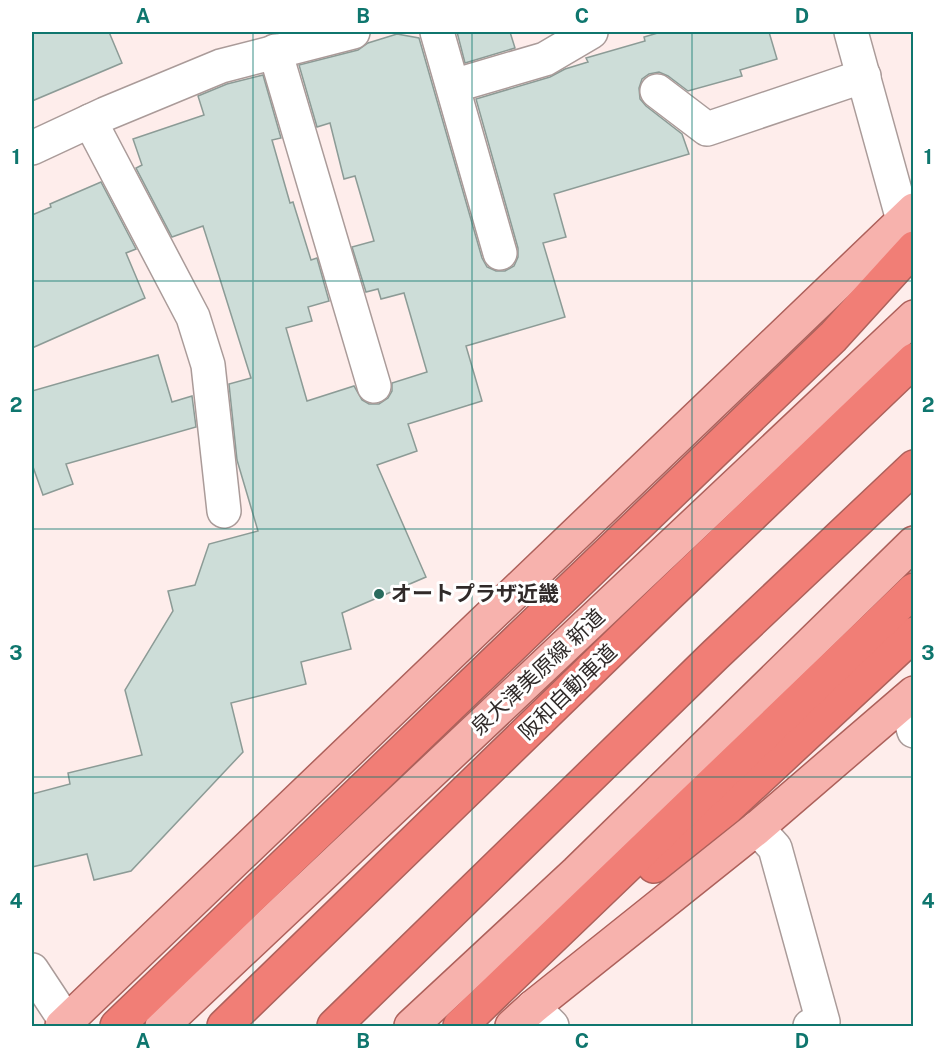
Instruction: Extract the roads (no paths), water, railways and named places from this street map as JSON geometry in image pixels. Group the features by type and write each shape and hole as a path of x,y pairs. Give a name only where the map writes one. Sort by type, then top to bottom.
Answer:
{"highway":[{"path":"117,1026 833,337 910,226"},
{"name":"阪和自動車道","path":"224,1026 649,613 914,360"},
{"path":"334,1026 715,655 914,467"},
{"path":"460,1026 914,590"},
{"path":"498,991 728,807 914,634"}],"main road":[{"path":"66,1025 910,226"},
{"name":"泉大津美原線 新道","path":"162,1026 914,317"},
{"path":"411,1026 577,872 914,543"},
{"path":"532,1020 757,828 911,708"}],"street":[{"path":"32,148 221,66 290,42 353,32"},
{"path":"437,32 500,253"},
{"path":"453,86 545,59 591,32"},
{"path":"851,32 910,226"},
{"path":"290,42 374,386"},
{"path":"657,91 707,129 864,76"},
{"path":"90,121 193,317 208,364 224,511"},
{"path":"757,828 775,848 823,1022 810,1026"},
{"path":"32,970 66,1025"}],"place":[{"name":"オートプラザ近畿","path":"379,594"}]}
